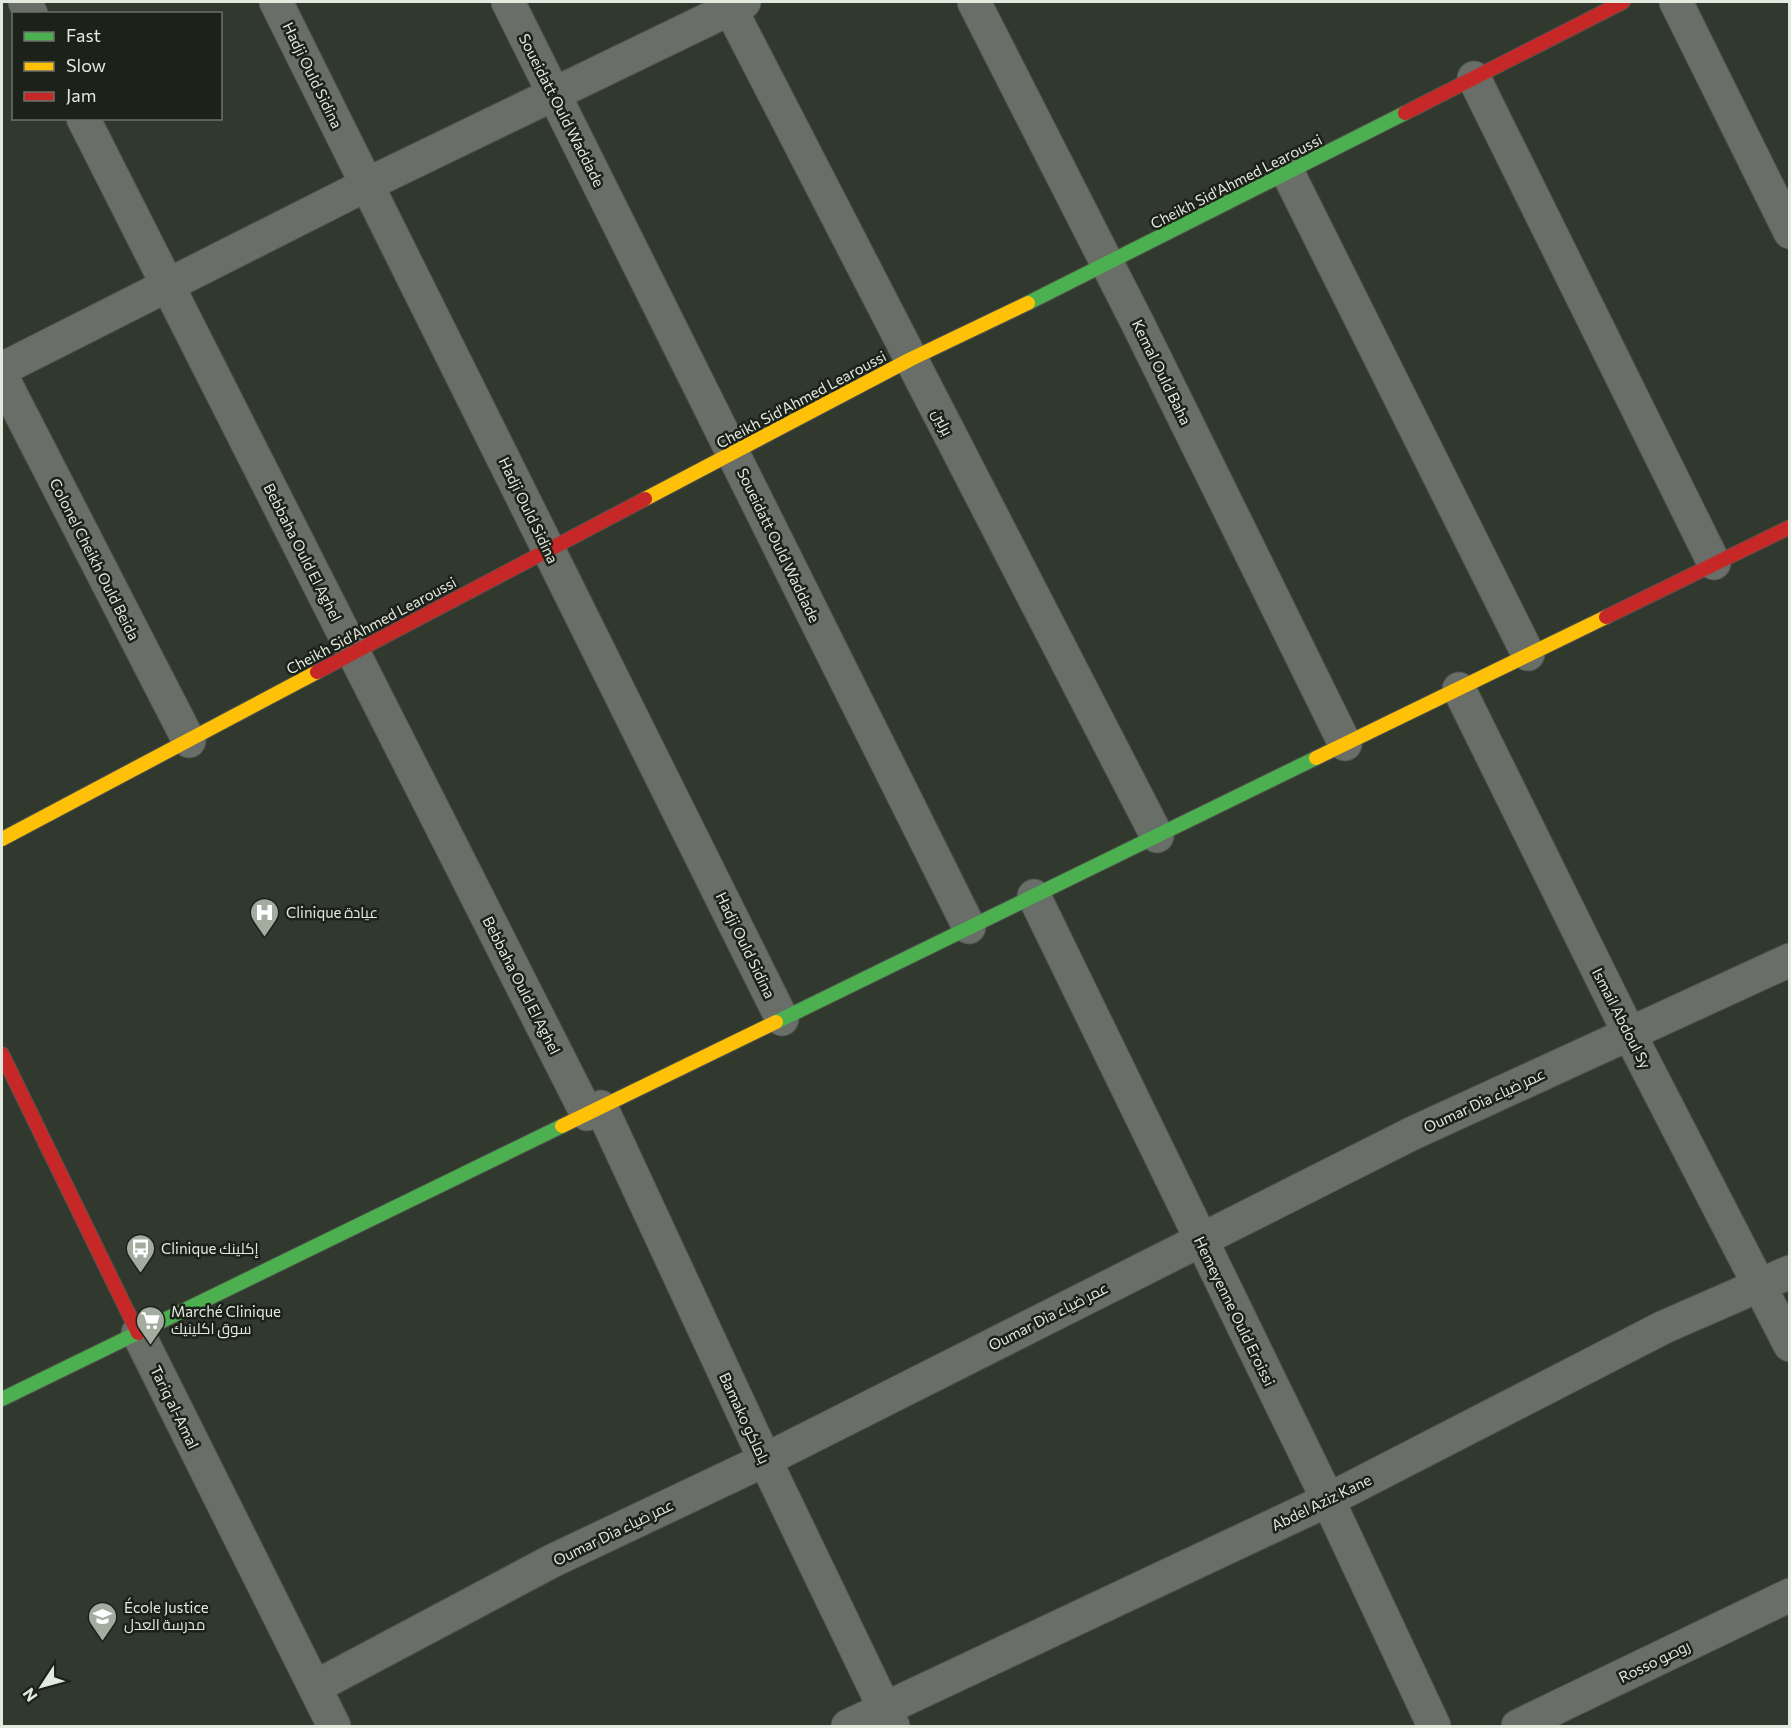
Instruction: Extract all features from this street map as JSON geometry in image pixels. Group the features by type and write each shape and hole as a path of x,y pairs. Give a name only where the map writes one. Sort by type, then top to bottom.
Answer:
{"street":[{"name":"Hadji Ould Sidina","path":"276,2 782,1019"},
{"name":"Soueidatt Ould Waddade","path":"508,2 969,927"},
{"name":"Kemal Ould Baha","path":"974,2 1108,264 1345,744"},
{"name":"Cheikh Sid'Ahmed Learoussi","path":"2,839 911,359 1108,264 1623,2"},
{"path":"1676,2 1790,232"},
{"path":"2,369 368,184 737,5"},
{"name":"برلين","path":"737,5 911,359 1157,836"},
{"path":"1474,78 1714,563"},
{"name":"Bebbaha Ould El Aghel","path":"84,120 354,652 594,1110"},
{"path":"1288,173 1528,654"},
{"name":"Colonel Cheikh Ould Beida","path":"2,377 189,741"},
{"path":"2,1399 1790,527"},
{"name":"Ismail Abdoul Sy","path":"1459,689 1629,1033 1775,1278 1790,1346"},
{"name":"Hemeyenne Ould Eroissi","path":"1034,896 1328,1500 1434,1726"},
{"name":"Oumar Dia عمر ضياء","path":"315,1688 552,1561 765,1460 1411,1134 1790,960"},
{"name":"Tariq al-Amal","path":"2,1054 334,1726"},
{"name":"Bamako باماكو","path":"594,1110 889,1717"},
{"name":"Abdel Aziz Kane","path":"848,1726 889,1717 1328,1500 1664,1327 1775,1278"},
{"name":"Rosso روصو","path":"1518,1726 1790,1594"}],"traffic: fast":[{"path":"1028,303 1405,113"},
{"path":"776,1022 1316,758"},
{"path":"2,1399 562,1126"}],"traffic: slow":[{"path":"645,499 911,359 1028,303"},
{"path":"1316,758 1606,617"},
{"path":"2,839 317,672"},
{"path":"562,1126 776,1022"}],"traffic: jam":[{"path":"1405,113 1623,2"},
{"path":"317,672 645,499"},
{"path":"1606,617 1790,527"},
{"path":"2,1054 138,1333"}],"place":[{"name":"Clinique عيادة","path":"265,938"},
{"name":"Clinique إكلينك","path":"140,1274"},
{"name":"Marché Clinique سوق اكلينيك","path":"150,1346"},
{"name":"École Justice مدرسة العدل","path":"103,1642"}]}
